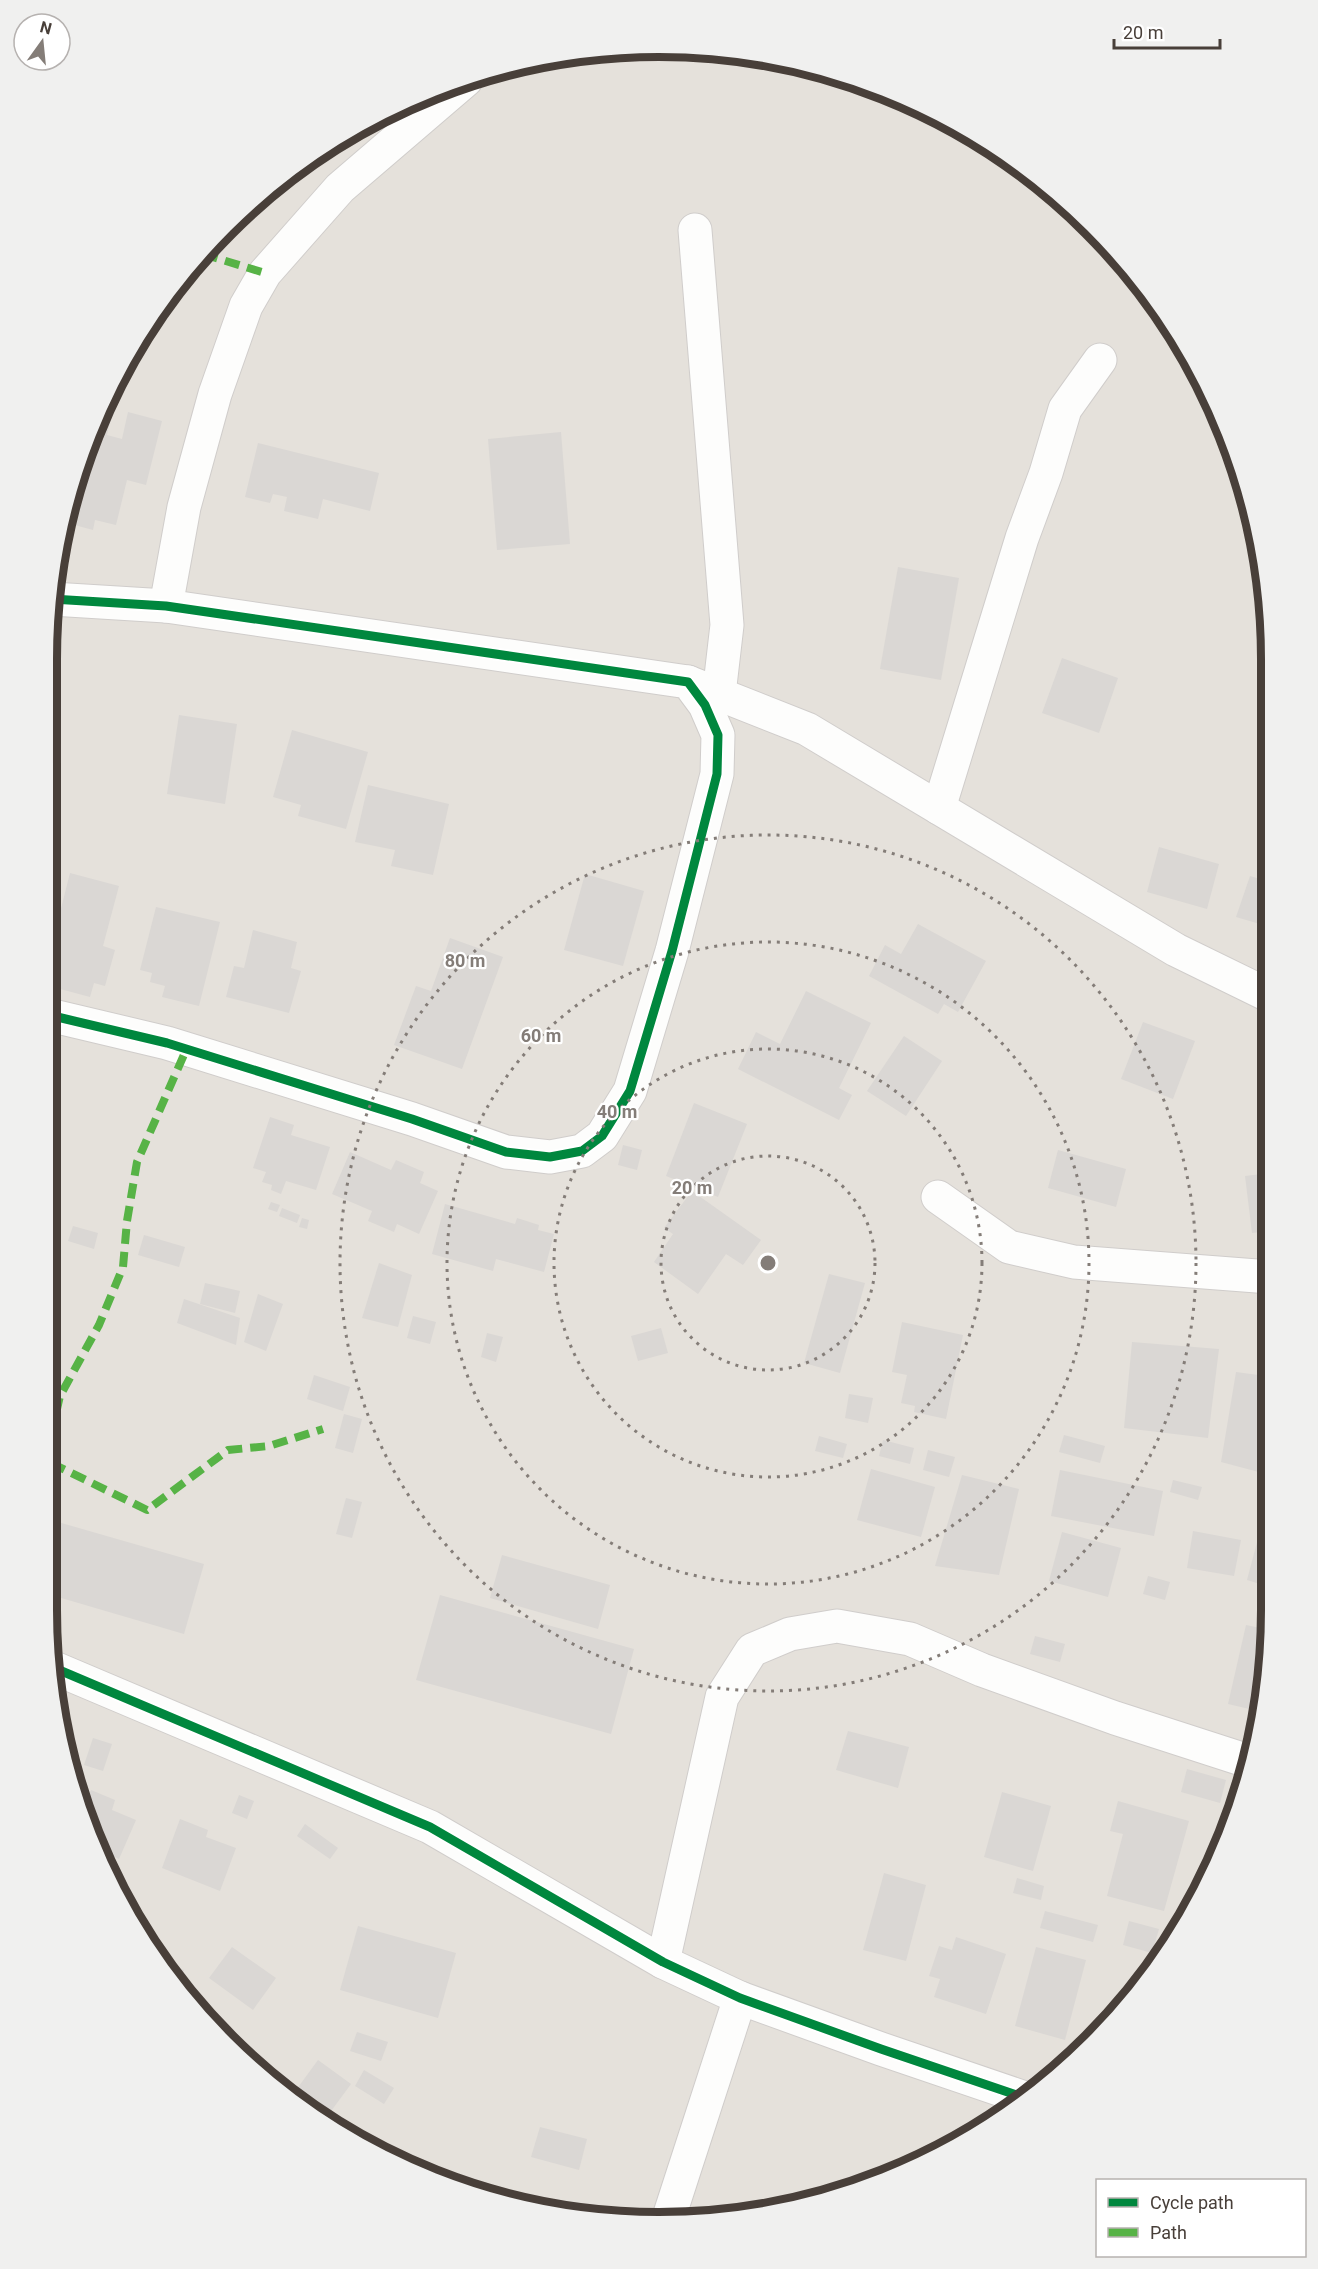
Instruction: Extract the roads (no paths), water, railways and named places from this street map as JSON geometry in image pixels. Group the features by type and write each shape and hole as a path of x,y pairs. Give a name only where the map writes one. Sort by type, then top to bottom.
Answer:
{"street":[{"path":"166,606 184,507 215,394 246,306 265,273 340,188 449,95"},
{"path":"695,230 727,625 719,694"},
{"path":"939,808 1022,538 1046,473 1065,409 1100,360"},
{"path":"60,599 166,606 688,682 807,729 1176,950 1261,992"},
{"path":"57,1017 167,1043 412,1119 506,1152 550,1157 582,1151 602,1136 630,1091 672,951 717,774 718,735 705,705 688,682"},
{"path":"938,1197 1009,1248 1074,1262 1261,1276"},
{"path":"663,1962 722,1697 752,1650 790,1634 837,1626 910,1639 993,1674 1115,1718 1242,1759"},
{"path":"60,1670 430,1827 663,1962 740,1998 1016,2095"},
{"path":"671,2212 740,1998"}]}
